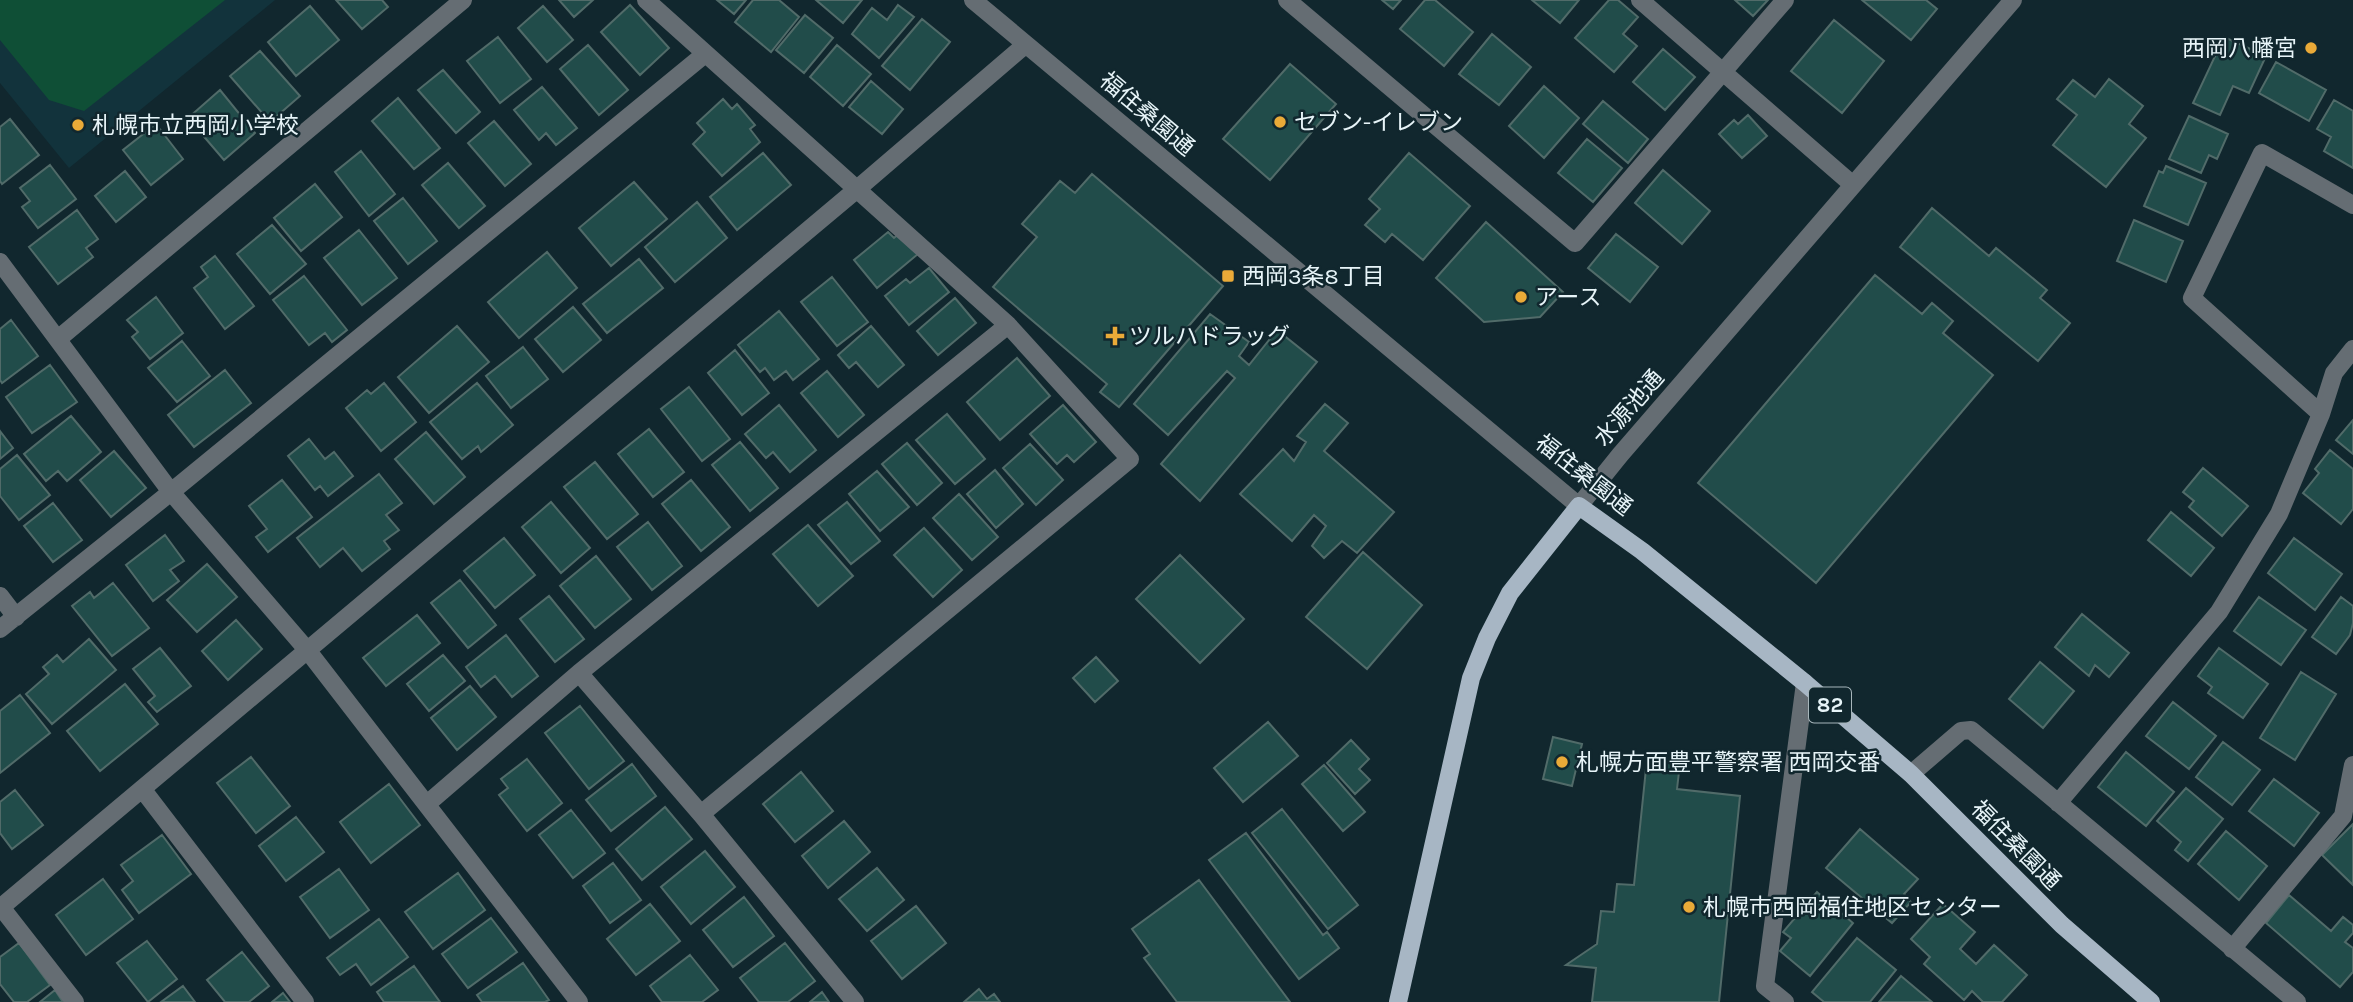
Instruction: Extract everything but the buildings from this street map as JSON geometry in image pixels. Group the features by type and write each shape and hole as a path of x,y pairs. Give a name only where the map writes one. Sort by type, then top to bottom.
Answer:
{"main road":[{"name":"福住桑園通","path":"1579,506 1643,551 1805,683 1911,774 2062,925 2151,1002"},
{"name":"水源池通","path":"1398,1002 1471,678 1487,638 1510,593 1579,506"}],"street":[{"path":"58,339 463,0"},
{"path":"646,0 1008,325 1130,459 701,814"},
{"name":"福住桑園通","path":"973,0 1579,506"},
{"path":"1287,0 1575,243 1785,0"},
{"path":"1640,0 1853,185"},
{"name":"水源池通","path":"1579,506 2013,0"},
{"path":"75,1002 1,907 1025,45"},
{"path":"0,629 705,54"},
{"path":"2321,414 2192,298 2262,153 2353,205"},
{"path":"0,262 171,492 308,651 579,1002"},
{"path":"427,804 579,673 1008,325"},
{"path":"2057,803 2219,612 2279,514 2321,414 2334,373 2353,349"},
{"path":"0,596 16,617"},
{"path":"579,673 701,814 855,1002"},
{"path":"1785,1002 1765,986 1805,683"},
{"path":"1911,774 1961,731 1968,729 2297,1002"},
{"path":"2232,949 2343,816 2353,765"},
{"path":"143,790 305,1002"}],"shaded area":[{"name":"札幌市立西岡小学校","path":"0,0 275,0 69,168 0,83"}],"green space":[{"path":"0,0 225,0 84,111 49,100 0,40"}],"place":[{"name":"西岡八幡宮","path":"2311,48"},
{"name":"セブン-イレブン","path":"1280,122"},
{"name":"札幌市立西岡小学校","path":"78,125"},
{"name":"西岡3条8丁目","path":"1228,276"},
{"name":"アース","path":"1521,297"},
{"name":"ツルハドラッグ","path":"1115,336"},
{"name":"札幌方面豊平警察署 西岡交番","path":"1562,762"},
{"name":"札幌市西岡福住地区センター","path":"1689,907"}]}
